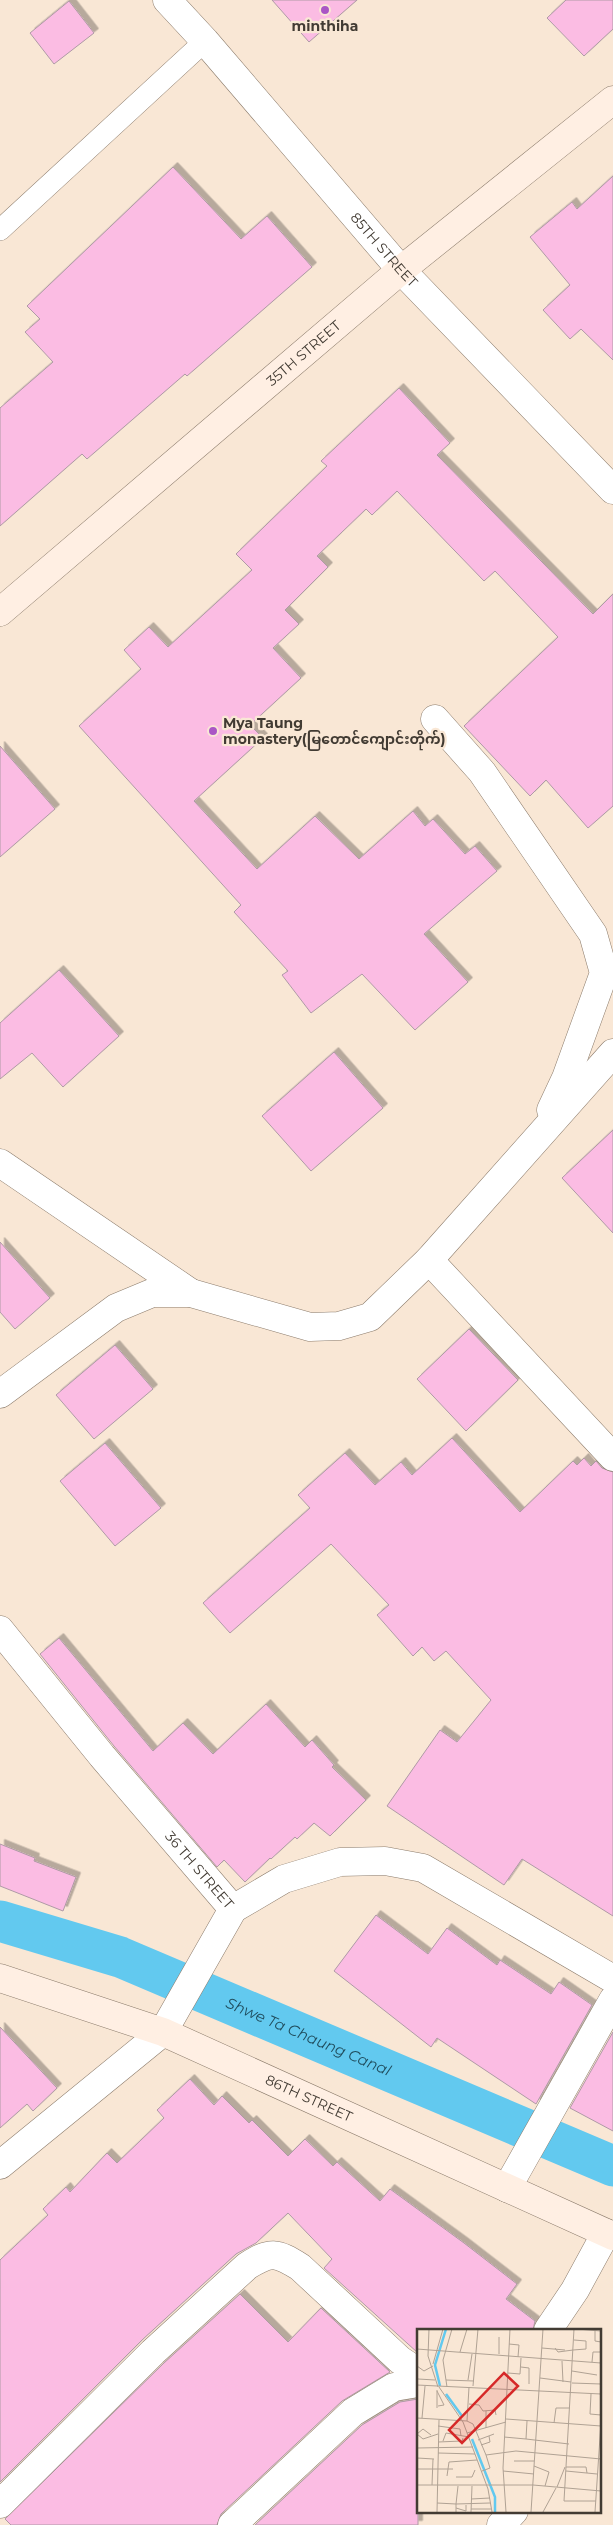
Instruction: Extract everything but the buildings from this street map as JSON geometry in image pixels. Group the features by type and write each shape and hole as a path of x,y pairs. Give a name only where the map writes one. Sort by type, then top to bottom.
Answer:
{"main road":[{"name":"35TH STREET","path":"0,612 401,270 613,100"},
{"name":"86TH STREET","path":"0,1978 163,2032 610,2235"}],"street":[{"name":"85TH STREET","path":"167,0 205,41 401,270 613,490"},
{"path":"436,719 482,772 593,934 604,972 566,1078 542,1129 492,1192"},
{"path":"0,1394 116,1308 152,1293 191,1293 310,1327 339,1326 370,1317 430,1260 613,1053"},
{"path":"0,1163 191,1293"},
{"path":"430,1260 613,1457"},
{"name":"36 TH STREET","path":"0,1630 102,1756 233,1909 198,1967 163,2032 0,2165"},
{"path":"233,1909 284,1879 340,1862 385,1861 423,1868 613,1979"},
{"path":"507,2188 613,2000"},
{"path":"549,2329 610,2235"},
{"path":"0,2504 153,2352 247,2266 262,2256 280,2255 300,2267 400,2360 417,2371"},
{"path":"232,2525 353,2412 394,2387 417,2383"},
{"path":"501,2525 513,2512"}],"lane":[{"path":"0,230 205,41"}],"waterway":[{"name":"Shwe Ta Chaung Canal","path":"0,1921 120,1957 613,2166"}],"place":[{"name":"minthiha","path":"325,10"},
{"name":"Mya Taung monastery(မြတောင်ကျောင်းတိုက်)","path":"213,731"}]}
